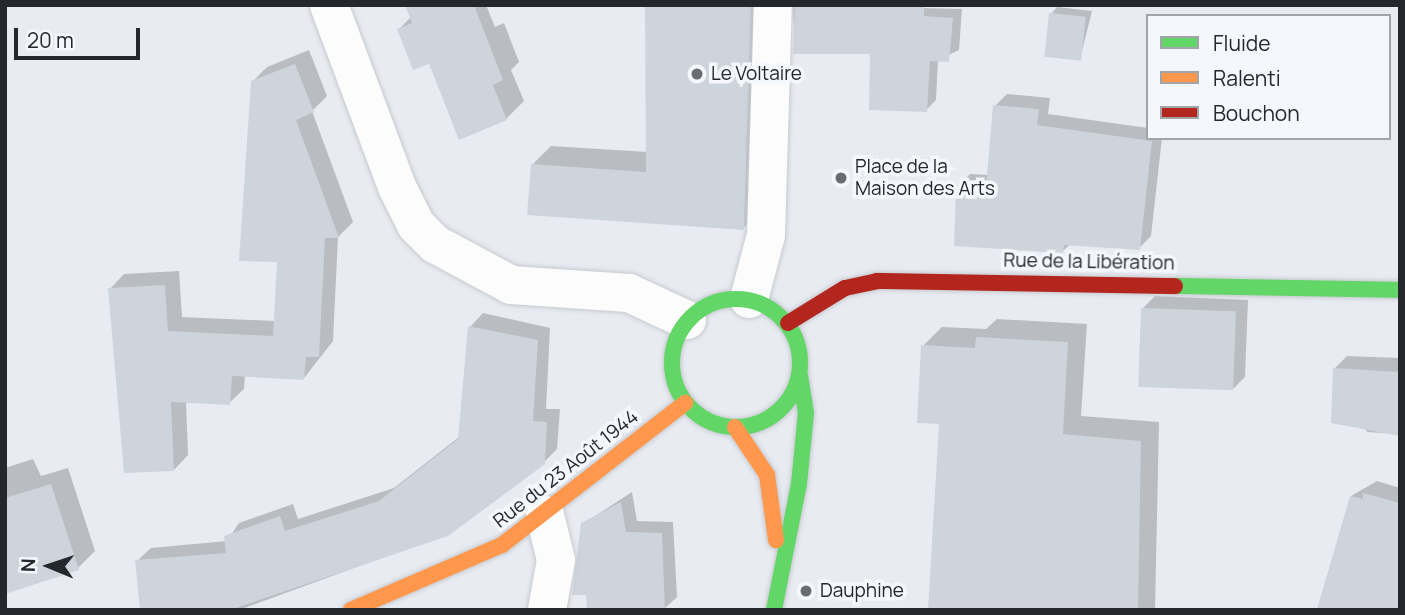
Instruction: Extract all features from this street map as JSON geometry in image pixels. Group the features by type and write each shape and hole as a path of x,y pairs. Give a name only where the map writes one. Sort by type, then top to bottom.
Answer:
{"main road":[{"name":"Rue de la Libération","path":"788,323 845,288 877,281 1400,290"},
{"path":"776,586 799,484 806,413 798,344 788,323 749,299 705,305 687,320 672,364 685,403 706,420 735,427 752,425 784,406 800,375"},
{"name":"Rue du 23 Août 1944","path":"351,610 465,566 545,515 685,403"},
{"path":"735,427 771,489 776,586 774,610"}],"street":[{"path":"329,5 397,187 416,225 435,244 511,285 629,293 687,320"},
{"path":"749,299 766,235 773,5"},
{"path":"545,515 556,560 547,610"}],"building":[{"path":"405,5 474,5 503,80 493,85 507,120 459,140 429,64 413,70 397,29 412,23"},
{"path":"645,5 751,5 744,230 527,215 531,164 646,172"},
{"path":"795,5 924,5 924,16 953,18 949,62 930,61 927,112 869,110 870,54 793,54"},
{"path":"1049,13 1086,17 1081,61 1044,57"},
{"path":"295,64 314,112 296,120 339,238 325,238 319,357 306,357 304,380 232,376 230,405 171,402 174,471 124,473 108,288 165,285 168,331 273,336 277,262 239,261 251,81"},
{"path":"993,105 1039,109 1037,125 1152,141 1140,250 1064,245 1063,253 954,246 956,185 986,187"},
{"path":"1141,308 1236,311 1233,390 1138,387"},
{"path":"468,326 538,340 533,421 547,422 545,464 448,536 230,610 140,610 135,560 226,553 224,536 280,516 285,531 379,501 458,439"},
{"path":"976,337 1068,342 1063,434 1141,441 1138,610 928,610 939,424 917,423 921,345 975,348"},
{"path":"1333,368 1400,372 1400,436 1331,423"},
{"path":"51,484 79,570 5,594 5,498"},
{"path":"1363,493 1400,503 1400,610 1317,610 1350,496 1363,499"},
{"path":"621,502 626,532 662,533 665,610 587,610 586,595 572,595 581,523"}],"traffic: fast":[{"path":"1175,286 1400,290"},
{"path":"736,299 761,304 781,318 795,338 800,363 795,388 781,408 761,422 736,427 711,422 691,408 677,388 672,363 677,338 691,318 711,304 736,299"},
{"path":"774,610 799,484 806,413 800,375"}],"traffic: slow":[{"path":"351,610 502,545 685,403"},
{"path":"735,427 767,475 776,540"}],"traffic: jam":[{"path":"788,323 845,288 877,281 1175,286"}],"place":[{"name":"Le Voltaire","path":"697,74"},
{"name":"Place de la Maison des Arts","path":"841,178"},
{"name":"Dauphine","path":"806,591"}]}
